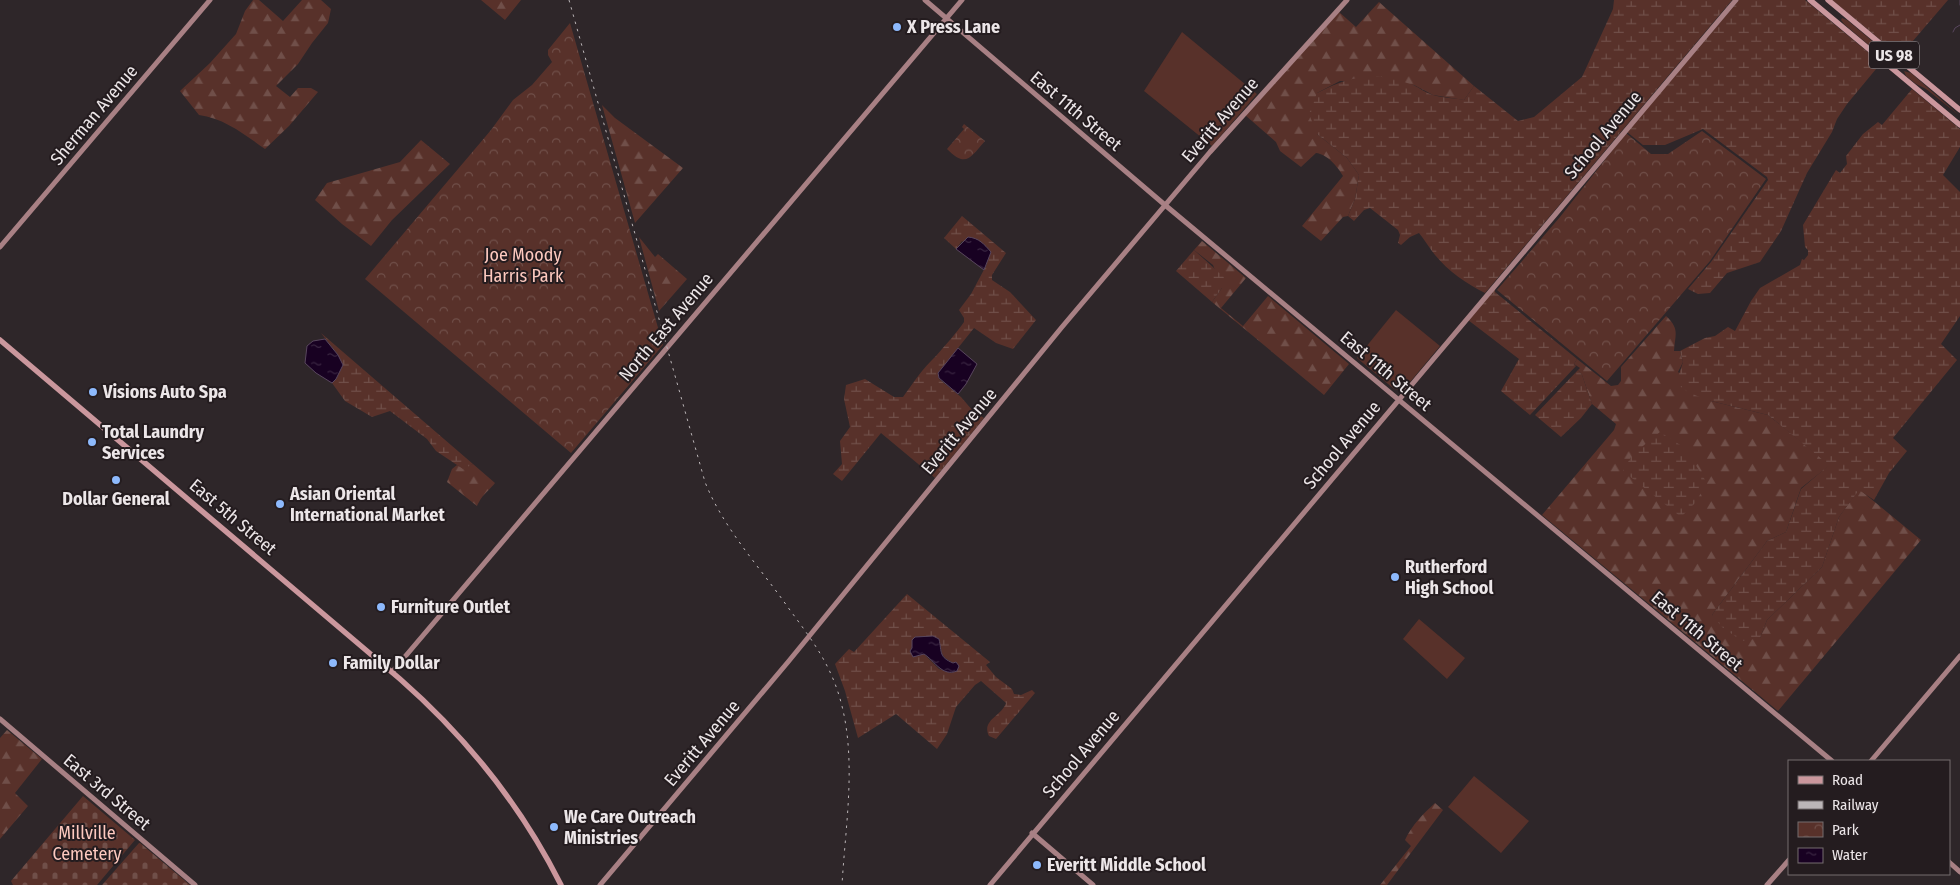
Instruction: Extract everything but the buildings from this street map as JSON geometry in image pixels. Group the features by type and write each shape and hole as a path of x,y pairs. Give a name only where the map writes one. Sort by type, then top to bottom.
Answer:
{"main road":[{"name":"US 98","path":"1810,0 1960,125"},
{"name":"US 98","path":"1828,0 1960,110"},
{"name":"East 5th Street","path":"0,340 392,672 444,720 474,752 506,793 536,839 561,885"}],"street":[{"name":"Sherman Avenue","path":"0,247 210,0"},
{"name":"East 11th Street","path":"925,0 1165,205 1831,760"},
{"name":"North East Avenue","path":"392,672 962,0"},
{"name":"Everitt Avenue","path":"600,885 788,662 1062,327 1275,77 1346,0"},
{"name":"School Avenue","path":"990,885 1736,0"},
{"path":"1873,760 1960,656"},
{"name":"East 3rd Street","path":"0,719 195,885"},
{"path":"1032,833 1093,885"},
{"path":"1767,885 1788,861"},
{"path":"1950,863 1960,872"}],"green space":[{"path":"253,0 259,0 283,21 302,0 321,0 331,9 328,23 298,64 276,86 290,97 298,88 311,88 318,92 289,126 265,149 226,123 199,115 180,91 210,63 236,34 245,11"},
{"path":"481,0 521,0 505,20"},
{"path":"1614,0 1732,0 1485,293 1452,272 1440,261 1419,233 1410,237 1401,245 1398,243 1400,235 1398,230 1370,208 1364,210 1354,221 1348,216 1355,199 1359,175 1347,158 1317,134 1309,114 1317,93 1342,82 1364,77 1387,78 1413,85 1433,95 1464,100 1474,86 1518,121 1534,117 1582,77 1613,9"},
{"path":"1739,0 1805,0 1881,63 1837,119 1832,132 1807,173 1781,231 1760,262 1727,273 1710,293 1698,294 1688,289 1711,262 1768,180 1767,177 1703,129 1665,145 1643,145 1627,132"},
{"path":"1832,0 1948,0 1900,56"},
{"path":"1379,2 1474,86 1464,100 1433,95 1414,85 1340,81 1317,93 1317,134 1347,158 1359,175 1355,199 1348,216 1343,217 1321,241 1302,226 1343,176 1328,158 1316,153 1301,167 1280,151 1276,142 1245,115 1339,12 1356,27"},
{"path":"1842,18 1847,20 1895,60 1896,65 1890,63 1844,24 1841,20"},
{"name":"Joe Moody Harris Park","path":"570,23 663,345 571,453 365,279 491,130 513,100 532,85 552,62 548,55 548,50"},
{"path":"1182,32 1257,94 1212,146 1144,91"},
{"path":"1904,71 1911,73 1960,116 1906,76"},
{"path":"1912,89 1960,129 1960,147 1943,175 1960,192 1960,316 1941,344 1957,360 1893,438 1907,451 1889,473 1874,500 1859,490 1839,517 1822,567 1767,620 1760,638 1742,641 1722,627 1712,615 1767,541 1786,532 1801,489 1829,465 1768,415 1711,401 1689,393 1676,383 1683,362 1680,351 1705,338 1715,336 1728,327 1735,331 1760,288 1800,265 1802,259 1804,260 1808,255 1808,250 1805,247 1803,225 1836,170 1840,173 1847,164 1846,156 1863,134 1878,122 1882,125"},
{"path":"602,105 615,118 683,168 635,223"},
{"path":"964,124 985,141 971,156 963,159 953,155 947,149 964,129 962,127"},
{"path":"1702,131 1766,179 1710,261 1607,381 1497,290 1560,217 1626,133 1651,154 1668,154"},
{"path":"421,140 450,164 392,220 371,246 315,200 327,183 400,162"},
{"path":"962,216 1006,253 992,275 992,280 1010,292 1036,320 1013,349 996,343 974,328 938,373 939,379 961,397 979,418 981,416 984,418 935,478 881,433 842,481 833,474 842,464 840,441 850,427 844,399 846,385 865,379 894,397 903,397 922,371 964,322 964,318 959,310 971,294 987,264 962,241 956,249 944,238"},
{"path":"639,237 655,257 658,254 687,279 659,311"},
{"path":"1202,241 1246,278 1221,308 1243,326 1268,296 1349,364 1324,395 1212,302 1222,288 1213,265 1194,250"},
{"path":"1194,250 1224,277 1222,288 1212,302 1176,271"},
{"path":"1495,288 1495,292 1577,359 1574,364 1576,366 1530,415 1501,391 1519,359 1468,320"},
{"path":"1396,310 1440,346 1405,388 1400,390 1394,389 1357,358"},
{"path":"1666,316 1675,328 1674,351 1680,351 1683,362 1678,372 1711,401 1768,415 1830,465 1801,488 1786,532 1767,541 1712,615 1760,638 1767,620 1822,567 1839,517 1859,489 1921,540 1778,711 1542,515 1614,430 1616,424 1592,404 1582,375 1578,370 1580,368 1574,364 1577,359 1611,386 1618,385 1621,381 1621,367"},
{"path":"321,333 473,464 463,469 436,451 427,439 390,411 372,417 345,401 332,383 336,379 338,355"},
{"path":"1578,370 1582,375 1592,404 1581,418 1561,437 1535,415"},
{"path":"1660,432 1685,448 1707,483 1695,503 1681,517 1623,471 1632,455"},
{"path":"473,464 495,483 483,495 477,506 447,482 452,469 457,465 463,468"},
{"path":"907,594 990,662 986,665 996,677 1012,689 1014,694 1021,695 1032,690 1035,693 996,739 989,736 988,726 1006,703 981,681 975,685 956,707 947,734 937,749 896,714 858,738 845,691 835,664 849,649 854,652","holes":["915,637 921,637 941,646 944,657 954,663 956,662 952,673 939,669 924,654 918,656 910,652"]},
{"path":"1419,619 1465,658 1447,679 1403,639"},
{"path":"7,730 42,759 15,793 28,806 0,839 0,738"},
{"path":"1474,776 1529,821 1501,853 1448,807"},
{"name":"Millville Cemetery","path":"83,796 135,840 97,885 13,885 11,881"},
{"path":"1435,803 1443,810 1387,885 1380,885 1411,846 1405,840 1411,829"},
{"name":"Millville Cemetery","path":"140,843 190,885 102,885"}],"water":[{"path":"968,237 978,240 991,252 984,270 956,249"},
{"path":"325,339 338,355 343,365 332,383 305,363 307,346 313,341"},
{"path":"958,348 977,364 958,394 939,378 938,373"},
{"path":"933,636 939,639 943,656 953,663 956,662 959,666 957,671 947,672 943,670 924,654 913,657 910,651 912,640 915,637"}],"waterway":[{"path":"1960,0 1960,5"},
{"path":"1953,32 1960,25"}],"railway":[{"path":"569,0 705,482 720,513 730,528 820,653 840,697 846,723 849,777 842,885"}],"place":[{"name":"X Press Lane","path":"897,27"},
{"name":"Visions Auto Spa","path":"93,392"},
{"name":"Total Laundry Services","path":"92,442"},
{"name":"Dollar General","path":"116,480"},
{"name":"Asian Oriental International Market","path":"280,504"},
{"name":"Rutherford High School","path":"1395,577"},
{"name":"Furniture Outlet","path":"381,607"},
{"name":"Family Dollar","path":"333,663"},
{"name":"We Care Outreach Ministries","path":"554,827"},
{"name":"Everitt Middle School","path":"1037,865"}]}
